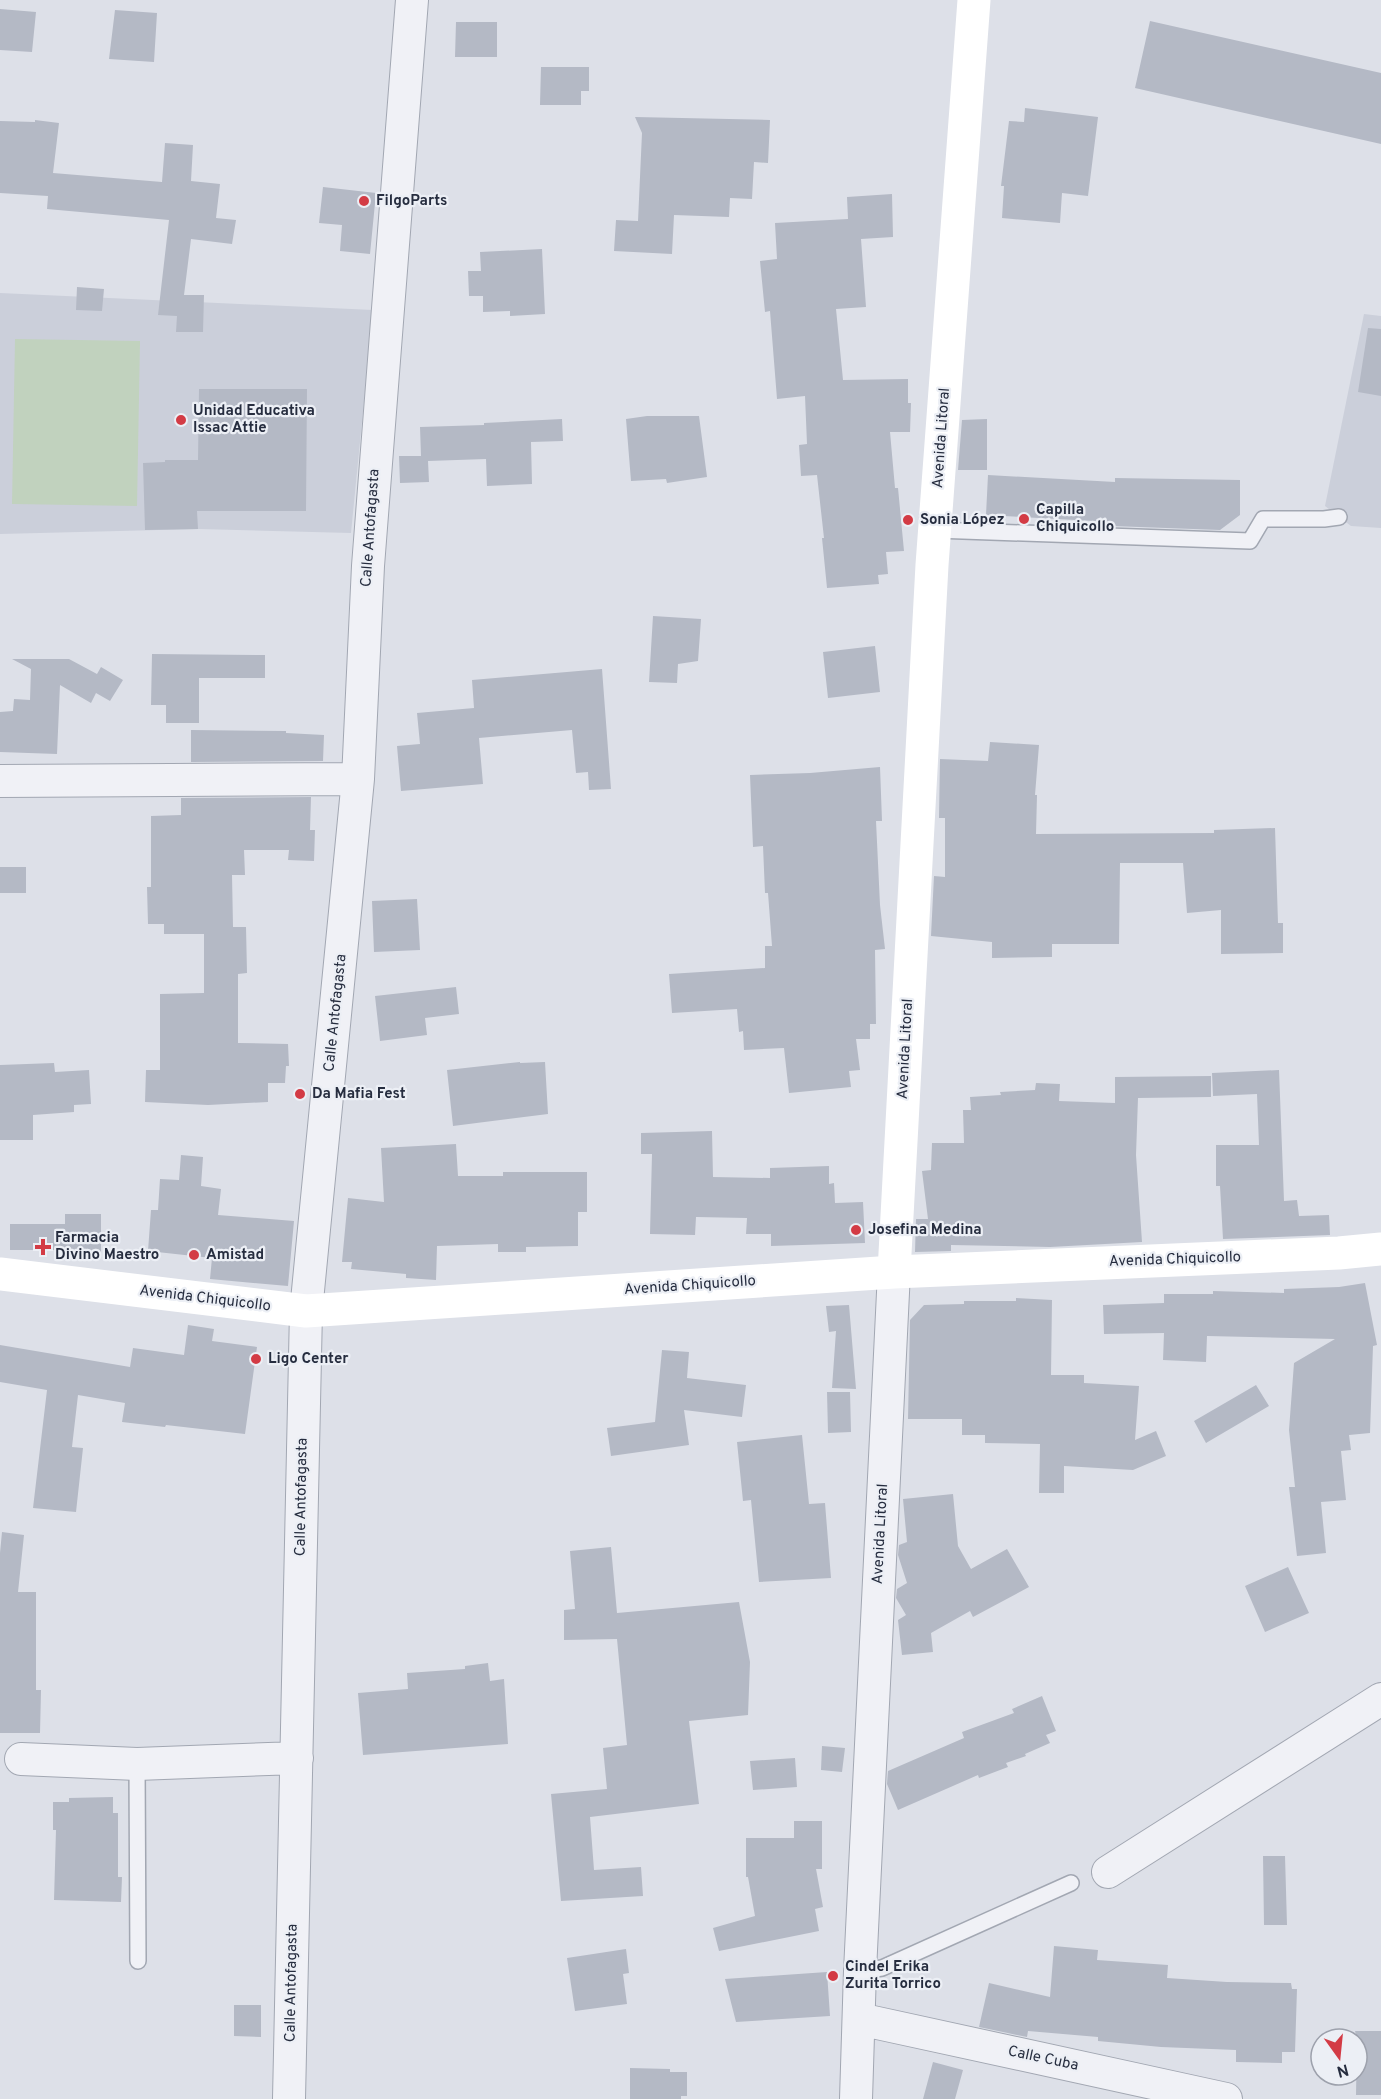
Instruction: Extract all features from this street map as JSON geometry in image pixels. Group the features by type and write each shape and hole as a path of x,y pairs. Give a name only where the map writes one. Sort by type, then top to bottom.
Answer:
{"main road":[{"name":"Avenida Litoral","path":"894,1272 935,530 974,0"},
{"name":"Avenida Chiquicollo","path":"0,1274 306,1311 894,1272 1381,1249"}],"street":[{"name":"Calle Antofagasta","path":"290,2099 306,1311 358,779 368,566 412,0"},
{"path":"0,781 358,779"},
{"name":"Avenida Litoral","path":"856,2099 860,1971 894,1272"},
{"path":"1108,1872 1381,1699"},
{"path":"21,1760 137,1764 297,1758"},
{"name":"Calle Cuba","path":"859,2019 1226,2099"}],"lane":[{"path":"935,530 1250,541 1263,519 1339,517"},
{"path":"137,1764 138,1961"},
{"path":"860,1971 882,1968 1071,1883"}],"shaded area":[{"name":"Unidad Educativa Issac Attie","path":"0,293 373,310 351,533 199,529 0,534"},
{"path":"1364,314 1381,316 1381,528 1351,526 1325,506"}],"green space":[{"path":"15,339 140,341 137,506 12,504"}],"building":[{"path":"0,9 36,12 32,52 0,50"},
{"path":"115,10 157,13 154,62 109,59"},
{"path":"1150,21 1381,73 1381,144 1135,88"},
{"path":"456,22 497,22 497,57 455,57"},
{"path":"541,67 589,67 589,91 581,91 581,105 540,105"},
{"path":"1025,108 1098,117 1088,196 1062,193 1060,223 1002,218 1004,186 1001,186 1009,121 1024,122"},
{"path":"635,117 770,120 768,163 754,162 752,199 730,198 729,217 674,215 672,254 614,251 616,220 638,221 642,133"},
{"path":"35,120 59,123 53,173 162,182 165,143 193,145 191,181 220,184 216,218 236,220 232,244 191,239 184,295 204,295 203,332 176,332 177,316 158,315 169,220 47,209 48,196 0,193 0,121 35,122"},
{"path":"323,187 376,193 370,254 340,251 342,225 319,223"},
{"path":"892,194 893,237 861,239 866,307 836,309 843,380 908,379 908,403 911,403 910,432 890,432 904,551 886,552 888,574 878,575 879,584 827,588 817,475 801,476 799,445 807,444 805,396 777,399 770,311 765,312 760,261 777,259 775,223 848,219 847,197"},
{"path":"542,249 545,314 510,316 510,311 483,312 483,296 469,296 468,271 481,271 480,252"},
{"path":"77,287 104,289 102,311 76,310"},
{"path":"1368,328 1381,329 1381,396 1358,392"},
{"path":"199,389 307,389 306,511 197,511 198,529 145,530 143,463 198,460"},
{"path":"647,416 699,416 707,477 667,483 666,479 631,481 626,419"},
{"path":"562,419 563,441 531,442 532,484 487,486 486,459 428,461 429,482 400,483 399,456 421,456 420,427"},
{"path":"987,419 987,470 958,470 962,420"},
{"path":"988,475 1115,482 1115,478 1240,480 1240,515 1220,530 1112,526 1112,522 986,515"},
{"path":"653,616 701,619 698,661 678,664 677,683 649,682"},
{"path":"875,646 880,692 828,698 823,652"},
{"path":"152,654 265,655 265,678 199,678 199,723 166,723 166,705 151,705"},
{"path":"12,659 69,659 97,674 101,667 123,680 110,701 96,693 91,703 60,685 57,754 0,752 0,712 13,711 14,699 30,700 31,669"},
{"path":"602,669 611,789 589,790 588,772 576,773 572,730 479,738 483,784 401,791 397,746 420,744 417,713 474,708 472,680"},
{"path":"191,730 286,731 286,733 324,735 323,761 191,762"},
{"path":"990,742 1039,745 1035,795 1037,795 1036,834 1214,833 1214,830 1275,828 1278,923 1283,923 1283,953 1221,954 1221,910 1187,913 1183,863 1120,863 1119,944 1052,944 1052,957 992,958 992,942 931,936 934,876 945,877 945,818 939,818 940,759 988,761"},
{"path":"880,767 882,821 876,821 880,905 885,949 875,950 876,1024 870,1024 870,1039 856,1039 860,1070 849,1071 851,1087 789,1093 784,1048 744,1050 743,1031 739,1032 737,1009 672,1013 669,974 765,968 765,946 772,946 768,893 765,893 763,846 753,847 750,775"},
{"path":"311,797 310,830 315,830 314,861 288,860 289,850 244,850 245,875 232,875 233,927 246,927 247,973 238,974 238,1043 288,1044 289,1066 286,1066 285,1083 268,1083 268,1102 208,1105 145,1102 146,1070 160,1070 160,994 204,993 204,934 164,934 164,924 148,924 147,887 151,887 151,816 181,815 181,798"},
{"path":"0,867 26,867 26,893 0,893"},
{"path":"417,899 420,950 374,952 372,901"},
{"path":"456,987 459,1014 425,1018 427,1035 380,1041 375,996"},
{"path":"520,1062 545,1062 548,1114 453,1126 447,1070"},
{"path":"54,1063 55,1072 89,1070 91,1104 74,1105 74,1112 33,1115 33,1140 0,1140 0,1065"},
{"path":"1279,1070 1284,1201 1297,1200 1299,1216 1329,1215 1330,1235 1223,1239 1220,1186 1216,1186 1216,1145 1259,1145 1257,1094 1213,1096 1212,1073"},
{"path":"1211,1076 1211,1097 1138,1098 1136,1155 1142,1242 1050,1247 951,1245 951,1251 915,1252 916,1219 928,1219 922,1171 931,1170 932,1143 964,1143 963,1110 971,1110 970,1097 1035,1090 1036,1083 1060,1084 1059,1101 1115,1103 1115,1077"},
{"path":"712,1131 713,1177 770,1178 770,1168 829,1166 829,1184 834,1183 835,1203 863,1202 865,1243 771,1246 771,1234 746,1234 747,1218 696,1217 695,1235 650,1234 652,1154 641,1154 641,1133"},
{"path":"456,1144 458,1176 503,1176 503,1172 587,1172 587,1212 578,1212 578,1246 526,1247 526,1252 498,1252 498,1244 437,1246 436,1280 406,1278 406,1274 351,1269 352,1262 342,1262 348,1198 384,1202 381,1148"},
{"path":"181,1155 203,1157 201,1186 221,1189 218,1215 294,1221 288,1286 210,1279 212,1258 148,1251 151,1210 158,1210 160,1179 179,1180"},
{"path":"65,1214 101,1214 101,1255 65,1255 65,1250 10,1250 10,1224 65,1224"},
{"path":"1365,1283 1377,1345 1373,1346 1370,1433 1349,1435 1351,1450 1341,1451 1346,1500 1321,1502 1326,1553 1297,1556 1289,1487 1295,1487 1289,1430 1294,1363 1335,1339 1207,1336 1206,1362 1163,1360 1164,1333 1104,1334 1103,1305 1164,1303 1164,1294 1213,1294 1213,1291 1284,1293 1284,1289 1339,1287"},
{"path":"1016,1298 1052,1300 1051,1375 1084,1375 1084,1383 1139,1386 1135,1440 1156,1431 1166,1456 1133,1470 1064,1466 1064,1493 1039,1493 1040,1444 985,1443 985,1435 962,1435 962,1419 908,1419 910,1320 924,1305 964,1304 964,1301 1016,1301"},
{"path":"849,1305 856,1389 832,1388 836,1331 829,1332 826,1306"},
{"path":"188,1325 214,1329 212,1341 257,1347 245,1434 122,1422 125,1403 78,1395 72,1447 83,1448 76,1512 33,1508 47,1390 0,1382 0,1345 130,1367 133,1348 184,1355"},
{"path":"662,1350 689,1352 687,1378 746,1385 742,1417 684,1410 689,1445 611,1456 607,1428 655,1422"},
{"path":"1256,1385 1269,1406 1206,1443 1194,1421"},
{"path":"827,1392 850,1392 851,1432 828,1433"},
{"path":"802,1435 809,1504 825,1503 831,1578 759,1582 751,1500 743,1501 737,1442"},
{"path":"953,1494 958,1546 971,1569 1007,1549 1029,1587 973,1617 970,1611 931,1633 933,1652 902,1655 898,1620 906,1615 896,1598 897,1589 907,1583 898,1555 899,1545 907,1542 903,1499"},
{"path":"2,1532 24,1535 18,1592 36,1592 36,1690 41,1690 40,1733 0,1733"},
{"path":"611,1547 617,1613 739,1602 750,1662 748,1715 689,1721 699,1804 590,1817 594,1870 641,1867 643,1896 561,1901 551,1794 607,1789 603,1748 627,1745 617,1639 564,1640 564,1610 575,1609 570,1551"},
{"path":"1288,1567 1309,1613 1265,1632 1245,1586"},
{"path":"488,1663 490,1681 504,1679 508,1744 363,1755 358,1693 408,1689 407,1673 465,1669 465,1666"},
{"path":"1042,1696 1056,1731 1046,1735 1050,1743 1025,1754 1026,1756 1006,1763 1008,1767 979,1778 978,1775 898,1810 887,1784 888,1771 964,1738 962,1732 1014,1713 1012,1709"},
{"path":"822,1746 845,1748 842,1772 821,1770"},
{"path":"795,1758 797,1787 753,1790 750,1761"},
{"path":"113,1797 113,1813 118,1813 118,1877 122,1877 121,1902 54,1900 56,1830 53,1830 53,1802 69,1802 69,1798"},
{"path":"794,1821 822,1821 822,1869 816,1869 823,1907 815,1909 819,1931 719,1951 713,1928 755,1916 748,1877 746,1877 746,1838 794,1838"},
{"path":"1263,1856 1285,1856 1287,1925 1264,1925"},
{"path":"1054,1946 1098,1950 1097,1960 1168,1965 1167,1978 1291,1983 1292,1989 1297,1989 1295,2052 1282,2052 1282,2063 1236,2062 1236,2050 1161,2047 1098,2041 1098,2037 1028,2031 1027,2037 979,2027 989,1983 1050,1997"},
{"path":"626,1949 629,1973 623,1974 627,2004 575,2011 567,1958"},
{"path":"827,1972 830,2016 736,2022 725,1979"},
{"path":"234,2005 261,2005 261,2037 234,2036"},
{"path":"1369,2031 1381,2031 1381,2095 1356,2095 1356,2087 1369,2087"},
{"path":"933,2062 963,2070 955,2099 923,2099"},
{"path":"630,2068 670,2069 670,2072 687,2072 687,2096 681,2096 681,2099 630,2099"}],"place":[{"name":"FilgoParts","path":"364,201"},
{"name":"Unidad Educativa Issac Attie","path":"181,420"},
{"name":"Capilla Chiquicollo","path":"1024,519"},
{"name":"Sonia López","path":"908,520"},
{"name":"Da Mafia Fest","path":"300,1094"},
{"name":"Josefina Medina","path":"856,1230"},
{"name":"Farmacia Divino Maestro","path":"43,1247"},
{"name":"Amistad","path":"194,1255"},
{"name":"Ligo Center","path":"256,1359"},
{"name":"Cindel Erika Zurita Torrico","path":"833,1976"}]}
